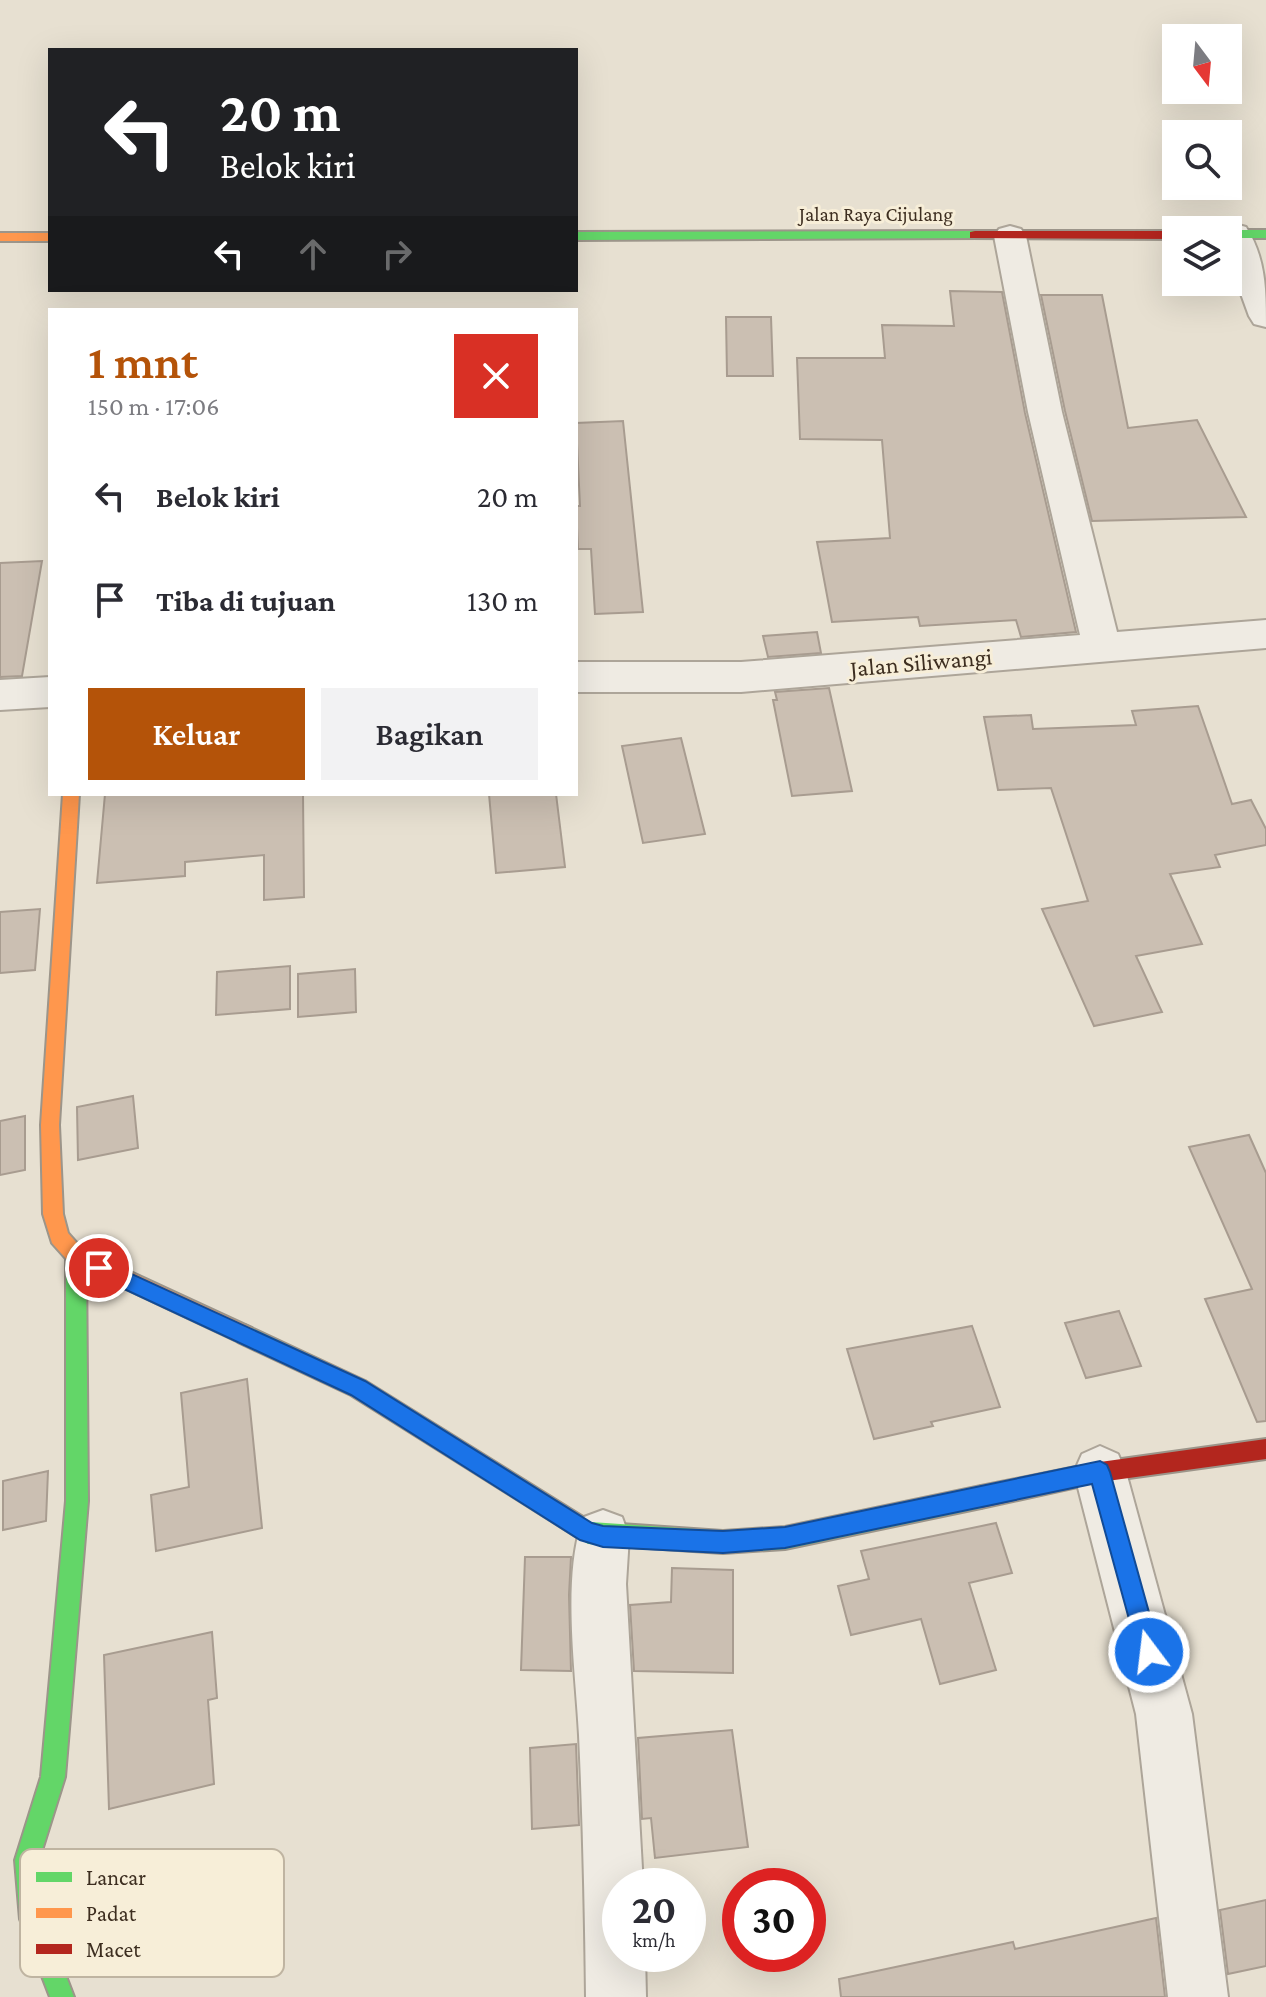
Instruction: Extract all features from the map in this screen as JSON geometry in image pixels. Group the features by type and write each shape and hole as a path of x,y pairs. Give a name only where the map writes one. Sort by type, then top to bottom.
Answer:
{"main road":[{"name":"Jalan Raya Cijulang","path":"578,236 1162,235"},
{"path":"0,237 48,237"},
{"path":"71,796 50,1125 53,1214 59,1237 76,1256 358,1388 588,1533 603,1536 723,1542 785,1538 1100,1472 1266,1449"},
{"path":"30,1849 53,1777 77,1501 76,1256"},
{"path":"54,1977 62,1997"}],"street":[{"path":"1243,234 1266,316"},
{"path":"1010,236 1045,412 1102,648"},
{"name":"Jalan Siliwangi","path":"578,677 741,677 1266,634"},
{"path":"0,695 48,692"},
{"path":"1100,1472 1164,1714 1198,1997"},
{"path":"603,1536 599,1584 613,1850 616,1997"}],"building":[{"path":"950,291 1002,292 1025,413 1076,632 1021,637 1016,620 920,626 918,617 832,622 817,542 890,538 882,440 800,439 797,358 885,358 882,325 954,326"},
{"path":"1041,295 1102,295 1128,428 1197,420 1246,517 1092,521"},
{"path":"726,317 771,317 773,376 727,376"},
{"path":"623,421 643,612 595,614 591,549 578,549 578,423"},
{"path":"42,561 22,676 0,677 0,563"},
{"path":"817,632 821,653 768,657 763,636"},
{"path":"829,688 852,791 792,796 773,700 777,700 775,692"},
{"path":"1198,706 1232,804 1251,800 1266,829 1266,845 1215,855 1220,867 1170,874 1202,944 1136,956 1162,1012 1094,1026 1042,909 1088,901 1051,788 998,790 984,717 1031,715 1033,729 1136,725 1132,711"},
{"path":"681,738 705,834 643,843 622,746"},
{"path":"105,796 303,796 304,897 264,900 264,855 185,862 185,876 97,883"},
{"path":"489,796 556,796 565,867 496,873"},
{"path":"40,909 35,970 0,973 0,912"},
{"path":"290,966 290,1009 216,1015 217,972"},
{"path":"355,969 356,1012 298,1017 298,974"},
{"path":"133,1096 138,1148 78,1160 77,1107"},
{"path":"25,1116 25,1170 0,1175 0,1121"},
{"path":"1249,1135 1266,1173 1266,1421 1257,1422 1205,1299 1252,1289 1189,1147"},
{"path":"1119,1311 1141,1366 1086,1378 1065,1323"},
{"path":"972,1326 1000,1407 931,1422 933,1426 874,1439 847,1349"},
{"path":"247,1379 262,1528 156,1551 151,1495 189,1487 181,1393"},
{"path":"48,1471 46,1521 3,1530 3,1481"},
{"path":"996,1523 1012,1573 969,1583 996,1670 940,1684 921,1619 851,1635 838,1586 869,1579 861,1551"},
{"path":"525,1557 571,1557 571,1671 521,1670"},
{"path":"672,1568 733,1570 733,1673 634,1671 630,1605 671,1602"},
{"path":"212,1632 217,1698 208,1700 214,1784 109,1809 104,1655"},
{"path":"732,1730 748,1847 655,1858 651,1818 642,1819 638,1738"},
{"path":"576,1744 579,1825 532,1829 530,1748"},
{"path":"1266,1900 1266,1966 1228,1974 1220,1910"},
{"path":"1156,1918 1165,1997 841,1997 839,1979 1013,1942 1015,1949"}],"traffic: fast":[{"path":"1242,234 1266,234"},
{"path":"578,236 975,235"},
{"path":"30,1849 53,1777 77,1501 76,1256"},
{"path":"245,1335 358,1388 588,1533 723,1542 785,1538 981,1497"},
{"path":"54,1977 62,1997"}],"traffic: slow":[{"path":"0,237 48,237"},
{"path":"71,796 50,1125 53,1214 59,1237 76,1256 245,1335"}],"traffic: jam":[{"path":"975,235 1162,235"},
{"path":"981,1497 1100,1472 1266,1449"}],"route":[{"path":"99,1268 358,1388 588,1533 620,1539 723,1542 785,1538 1100,1472 1149,1652"}]}
